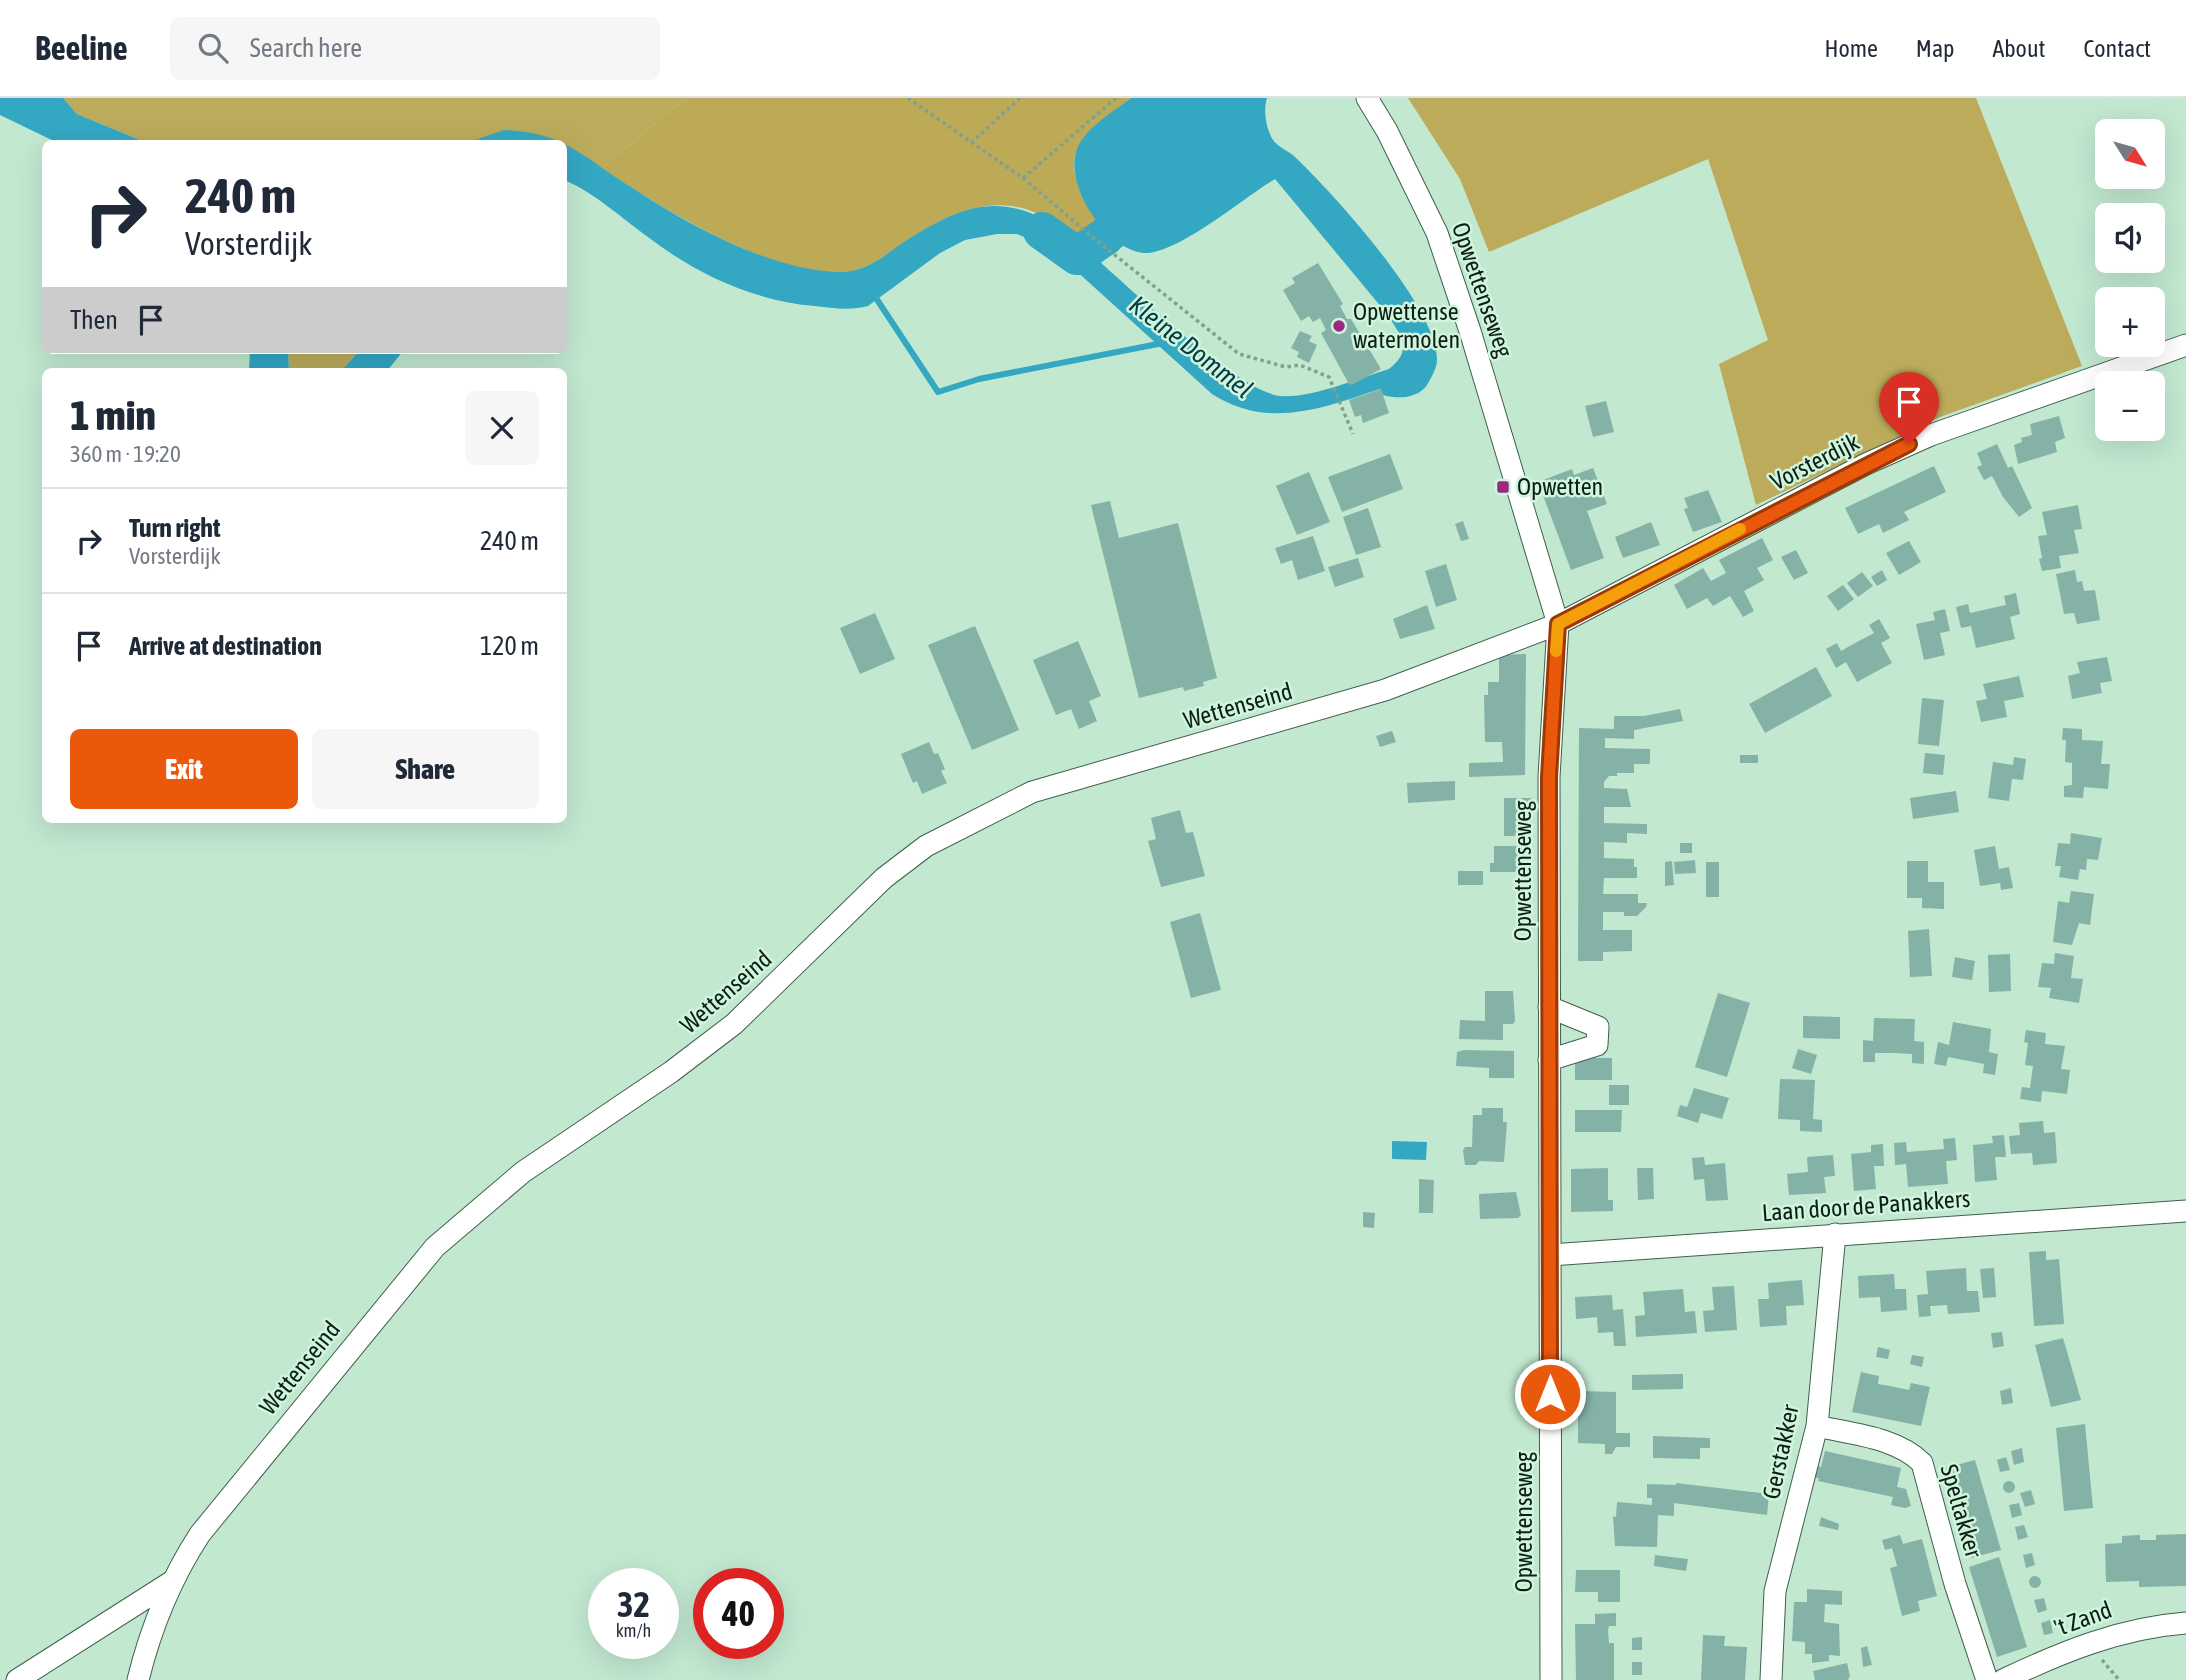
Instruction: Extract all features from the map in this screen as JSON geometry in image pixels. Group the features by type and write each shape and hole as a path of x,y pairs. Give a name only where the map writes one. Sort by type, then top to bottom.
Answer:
{"street":[{"name":"Opwettenseweg","path":"1367,98 1387,131 1437,233 1470,331 1558,624 1549,777 1551,1680"},
{"name":"Vorsterdijk","path":"1558,624 1846,474 1931,435 2186,345"},
{"name":"Wettenseind","path":"138,1680 149,1633 173,1581 200,1534 435,1247 523,1172 671,1072 734,1024 884,878 926,846 1032,792 1385,690 1558,624"},
{"path":"1549,1006 1598,1027 1597,1045 1549,1060"},
{"name":"Laan door de Panakkers","path":"1550,1255 2186,1211"},
{"name":"Gerstakker","path":"1771,1680 1775,1591 1817,1426 1835,1234"},
{"name":"Speltakker","path":"1817,1426 1898,1446 1912,1453 1922,1463 1955,1584 1987,1680"},
{"path":"17,1680 173,1581"},
{"name":"'t Zand","path":"2003,1680 2087,1643 2128,1630 2186,1623"},
{"path":"0,1677 10,1680"}],"path":[{"path":"908,98 1023,177 1091,236 1239,354 1286,367 1300,365 1329,377 1353,433"},
{"path":"914,103 918,98"},
{"path":"971,143 1020,98"},
{"path":"1023,177 1116,98"}],"shaded area":[{"path":"63,98 686,98 602,168 567,147 567,140 553,140 521,132 477,140 140,140 77,114"},
{"path":"686,98 1131,98 1091,130 1083,139 1074,161 1075,174 1081,188 1111,236 1119,242 1098,259 1048,219 1028,210 989,206 952,215 863,268 838,273 810,270 779,262 715,236 602,168"},
{"path":"1408,98 1976,98 2082,366 1940,417 1756,505 1719,364 1768,340 1708,159 1489,252 1460,179"},
{"path":"288,354 356,354 344,368 289,368"}],"water":[{"path":"0,98 63,98 77,114 140,140 52,140 0,115"},
{"path":"1131,98 1267,98 1266,119 1273,140 1294,156 1333,196 1380,252 1420,311 1433,338 1437,360 1434,373 1423,390 1413,395 1395,397 1383,395 1380,389 1338,403 1296,412 1254,411 1233,405 1212,394 1073,268 1033,241 1017,234 997,234 965,240 940,253 868,306 835,308 770,298 727,284 686,263 597,198 567,181 567,146 677,215 729,242 783,263 836,272 853,271 869,265 921,231 964,211 1004,207 1026,211 1048,221 1072,237 1174,327 1234,374 1260,389 1280,396 1305,394 1389,369 1397,362 1403,342 1387,314 1275,179 1194,234 1161,250 1147,253 1132,250 1104,230 1083,198 1074,164 1081,141 1108,114"},
{"path":"504,130 556,140 475,140"},
{"path":"250,354 288,354 289,368 249,368"},
{"path":"356,354 401,354 389,368 344,368"},
{"path":"1392,1141 1427,1142 1426,1160 1392,1159"}],"building":[{"name":"Opwettense watermolen","path":"1318,263 1343,304 1340,306 1347,319 1351,319 1381,369 1352,385 1321,333 1326,330 1320,318 1313,322 1309,316 1301,321 1283,290 1295,283 1292,278"},
{"path":"1300,331 1312,336 1309,341 1317,345 1309,363 1297,357 1299,352 1291,348"},
{"name":"Opwettense watermolen","path":"1381,389 1389,413 1363,423 1361,415 1355,417 1349,400"},
{"path":"1606,401 1614,432 1593,437 1585,406"},
{"path":"2059,416 2065,438 2055,442 2057,452 2018,464 2014,445 2022,442 2021,438 2032,435 2030,424"},
{"path":"1997,444 2008,468 2012,466 2032,508 2019,517 2003,497 1992,476 1984,480 1977,467 1982,465 1977,453"},
{"path":"1390,454 1403,489 1342,512 1328,477"},
{"path":"1934,466 1946,492 1904,512 1909,520 1883,533 1879,524 1858,534 1845,508"},
{"path":"1593,468 1607,504 1587,511 1604,558 1571,570 1538,482 1572,469 1574,475"},
{"path":"1309,472 1330,522 1297,535 1276,486"},
{"path":"1708,490 1722,522 1693,532 1684,509 1688,508 1684,498"},
{"path":"1110,501 1119,538 1178,523 1217,678 1203,682 1204,686 1184,691 1183,687 1139,698 1091,505"},
{"path":"2078,505 2082,529 2074,530 2079,553 2059,556 2061,568 2042,571 2038,536 2047,535 2042,512"},
{"path":"1368,508 1381,547 1356,555 1343,517"},
{"path":"1463,521 1469,539 1461,541 1455,524"},
{"path":"1651,522 1660,545 1623,558 1615,537"},
{"path":"1313,536 1325,571 1298,580 1292,560 1281,564 1275,548"},
{"path":"1762,538 1773,560 1757,568 1764,580 1744,591 1754,611 1743,617 1730,596 1713,606 1707,598 1687,609 1674,585 1703,568 1711,581 1726,573 1719,560"},
{"path":"1909,541 1921,562 1899,575 1886,553"},
{"path":"1796,550 1808,573 1794,580 1781,557"},
{"path":"1358,558 1364,577 1335,587 1328,567"},
{"path":"1446,564 1457,600 1436,607 1425,571"},
{"path":"1882,570 1887,580 1877,586 1871,577"},
{"path":"2075,570 2077,582 2082,581 2084,591 2095,590 2100,620 2077,624 2074,613 2064,614 2056,574"},
{"path":"1862,572 1873,586 1858,597 1847,583"},
{"path":"1843,585 1854,599 1838,611 1827,596"},
{"path":"2016,593 2020,614 2010,617 2015,639 1976,648 1971,626 1961,628 1956,607 1968,604 1970,613 2006,605 2004,596"},
{"path":"1427,605 1435,629 1400,639 1393,619"},
{"path":"1945,609 1950,631 1940,633 1945,655 1924,660 1916,624 1935,620 1933,612"},
{"path":"875,613 895,659 860,674 840,628"},
{"path":"1879,619 1890,638 1881,643 1892,663 1857,682 1846,662 1836,668 1826,649 1837,643 1841,651 1874,633 1869,625"},
{"path":"975,626 1019,730 972,750 928,645"},
{"path":"1078,641 1101,696 1089,701 1097,721 1079,729 1071,709 1056,715 1033,660"},
{"path":"1526,654 1525,775 1469,777 1469,763 1503,762 1502,742 1485,742 1484,695 1488,695 1488,682 1499,682 1499,655"},
{"path":"2107,657 2112,681 2100,683 2102,693 2072,699 2068,676 2080,673 2077,662"},
{"path":"1816,667 1832,696 1765,733 1749,704"},
{"path":"2019,676 2024,697 2004,701 2007,717 1981,722 1976,701 1987,699 1983,684"},
{"path":"1922,698 1944,700 1939,746 1918,744"},
{"path":"1680,709 1683,721 1634,730 1634,739 1605,738 1605,748 1650,749 1650,764 1634,764 1634,773 1617,773 1617,776 1609,776 1604,782 1604,788 1627,789 1631,807 1604,807 1604,823 1647,824 1647,834 1627,833 1627,843 1604,842 1604,858 1634,859 1637,878 1604,878 1603,894 1638,894 1638,903 1647,903 1637,916 1624,916 1624,912 1603,912 1603,930 1632,930 1632,951 1603,952 1603,961 1578,961 1579,728 1614,729 1614,716 1644,716"},
{"path":"2063,728 2082,729 2082,740 2103,741 2101,764 2110,764 2108,789 2084,787 2083,798 2064,797 2064,786 2072,785 2072,763 2065,762 2066,740 2062,740"},
{"path":"1392,731 1396,742 1380,747 1376,736"},
{"path":"929,742 934,754 938,753 945,769 941,771 947,783 922,794 917,781 913,783 901,754"},
{"path":"1925,753 1945,755 1943,775 1923,773"},
{"path":"1740,755 1758,755 1758,763 1740,763"},
{"path":"2014,757 2026,759 2023,780 2012,779 2009,801 1988,798 1993,762 2013,765"},
{"path":"1455,781 1455,800 1408,803 1407,783"},
{"path":"1956,791 1959,812 1913,819 1910,798"},
{"path":"1504,798 1531,798 1531,836 1504,836"},
{"path":"1180,810 1186,833 1193,832 1205,876 1161,887 1148,841 1156,839 1151,818"},
{"path":"2071,833 2102,838 2098,860 2087,859 2086,870 2080,869 2078,880 2059,877 2061,866 2055,866 2058,843 2070,844"},
{"path":"1680,843 1692,843 1692,853 1680,853"},
{"path":"1494,846 1520,846 1520,872 1490,872 1490,863 1494,863"},
{"path":"1995,846 1999,869 2009,867 2013,888 2001,890 2000,883 1980,886 1974,850"},
{"path":"1695,860 1696,873 1675,874 1674,862"},
{"path":"1672,861 1674,885 1665,886 1665,862"},
{"path":"1907,861 1928,861 1928,882 1944,882 1944,909 1922,908 1922,898 1907,898"},
{"path":"1706,862 1719,862 1719,897 1706,897"},
{"path":"1458,871 1483,871 1483,885 1458,885"},
{"path":"2071,891 2094,894 2090,925 2079,923 2072,945 2053,942 2058,901 2069,903"},
{"path":"1200,913 1221,990 1191,998 1170,922"},
{"path":"1929,929 1932,976 1910,977 1908,931"},
{"path":"2055,953 2074,956 2071,978 2083,979 2079,1003 2049,998 2051,988 2038,987 2042,963 2054,964"},
{"path":"2010,954 2011,991 1989,992 1988,955"},
{"path":"1955,957 1975,961 1972,980 1952,977"},
{"path":"1485,991 1513,991 1515,1021 1513,1024 1503,1024 1503,1040 1459,1039 1460,1020 1485,1021"},
{"path":"1718,993 1750,1003 1727,1077 1695,1067"},
{"path":"1803,1016 1840,1017 1840,1039 1803,1038"},
{"path":"1874,1018 1915,1019 1914,1041 1924,1042 1924,1064 1912,1063 1912,1054 1893,1053 1875,1053 1875,1062 1863,1062 1863,1040 1873,1041"},
{"path":"1953,1022 1991,1029 1989,1052 1998,1054 1995,1075 1983,1073 1984,1064 1948,1057 1946,1066 1934,1064 1938,1042 1949,1045"},
{"path":"2026,1030 2046,1033 2045,1044 2065,1046 2061,1069 2070,1070 2067,1094 2042,1091 2041,1102 2020,1099 2022,1087 2030,1088 2033,1066 2025,1065 2028,1043 2024,1042"},
{"path":"1798,1049 1817,1055 1811,1074 1792,1068"},
{"path":"1514,1051 1514,1078 1489,1078 1489,1068 1456,1066 1457,1052"},
{"path":"1575,1058 1612,1058 1612,1080 1575,1080"},
{"path":"1780,1079 1815,1080 1813,1119 1822,1120 1822,1132 1800,1131 1800,1120 1778,1119"},
{"path":"1609,1085 1629,1085 1629,1105 1609,1105"},
{"path":"1694,1088 1729,1098 1722,1119 1701,1113 1698,1123 1677,1116 1680,1105 1687,1107"},
{"path":"1482,1108 1503,1108 1503,1122 1507,1122 1504,1162 1479,1161 1476,1165 1465,1165 1463,1150 1465,1147 1472,1147 1473,1115 1482,1115"},
{"path":"1575,1110 1622,1110 1621,1132 1575,1132"},
{"path":"2043,1121 2044,1133 2055,1132 2057,1163 2033,1165 2032,1153 2011,1154 2009,1136 2020,1135 2019,1123"},
{"path":"2004,1135 2006,1157 1995,1157 1997,1180 1975,1182 1973,1145 1993,1143 1992,1136"},
{"path":"1955,1138 1957,1160 1946,1161 1948,1184 1908,1187 1906,1164 1895,1165 1894,1143 1906,1142 1907,1152 1944,1149 1943,1139"},
{"path":"1883,1144 1884,1166 1874,1166 1876,1189 1854,1191 1851,1154 1871,1152 1871,1145"},
{"path":"1833,1155 1835,1176 1824,1177 1826,1193 1789,1195 1787,1174 1808,1172 1807,1157"},
{"path":"1704,1157 1705,1165 1725,1163 1728,1200 1706,1201 1704,1179 1694,1180 1692,1158"},
{"path":"1608,1168 1608,1200 1613,1200 1613,1211 1571,1212 1571,1169"},
{"path":"1637,1168 1653,1168 1654,1199 1638,1200"},
{"path":"1419,1179 1434,1180 1433,1213 1419,1213"},
{"path":"1516,1192 1521,1215 1518,1218 1480,1219 1479,1194"},
{"path":"1363,1212 1375,1213 1374,1228 1363,1227"},
{"path":"2046,1251 2046,1260 2059,1259 2064,1324 2034,1326 2029,1252"},
{"path":"1966,1268 1967,1291 1978,1291 1980,1312 1948,1314 1947,1305 1930,1306 1931,1316 1919,1317 1917,1295 1928,1294 1926,1271"},
{"path":"1994,1268 1996,1297 1983,1298 1980,1269"},
{"path":"1894,1274 1895,1289 1906,1289 1907,1310 1881,1312 1880,1297 1859,1298 1858,1276"},
{"path":"1802,1280 1804,1305 1786,1306 1787,1325 1760,1327 1758,1299 1769,1299 1768,1283"},
{"path":"1734,1286 1737,1330 1705,1332 1703,1311 1714,1310 1712,1287"},
{"path":"1683,1289 1685,1312 1695,1311 1697,1333 1636,1337 1635,1316 1645,1315 1643,1292"},
{"path":"1612,1295 1613,1310 1623,1309 1626,1346 1614,1346 1613,1332 1598,1333 1597,1317 1576,1319 1575,1297"},
{"path":"2002,1332 2004,1346 1993,1348 1991,1333"},
{"path":"2063,1338 2081,1400 2051,1407 2035,1345"},
{"path":"1878,1347 1890,1350 1888,1359 1876,1357"},
{"path":"1912,1355 1924,1357 1922,1367 1910,1364"},
{"path":"1861,1372 1879,1376 1878,1384 1909,1390 1911,1383 1930,1387 1921,1426 1852,1412"},
{"path":"1683,1374 1683,1389 1632,1390 1632,1375"},
{"path":"2011,1388 2013,1403 2002,1405 2000,1391"},
{"path":"1578,1391 1616,1392 1616,1433 1630,1433 1630,1447 1616,1447 1612,1454 1605,1454 1605,1444 1578,1443"},
{"path":"2085,1424 2093,1508 2064,1511 2056,1428"},
{"path":"1653,1436 1710,1438 1710,1448 1700,1448 1700,1459 1653,1458"},
{"path":"2022,1448 2024,1462 2014,1465 2011,1451"},
{"path":"1825,1451 1901,1468 1897,1487 1906,1489 1911,1506 1905,1508 1891,1505 1893,1497 1818,1481 1819,1478 1815,1478"},
{"path":"2006,1457 2010,1470 2000,1472 1997,1460"},
{"path":"1975,1460 2001,1550 1971,1558 1945,1468"},
{"path":"2009,1481 2015,1487 2009,1493 2003,1487"},
{"path":"1676,1483 1769,1494 1767,1515 1674,1503 1674,1516 1658,1515 1657,1547 1615,1546 1613,1516 1616,1517 1617,1502 1652,1505 1652,1498 1647,1498 1647,1484"},
{"path":"2031,1490 2035,1504 2025,1507 2020,1493"},
{"path":"2019,1503 2022,1515 2012,1518 2009,1505"},
{"path":"1821,1517 1839,1524 1838,1530 1819,1526"},
{"path":"2024,1525 2028,1537 2018,1540 2015,1527"},
{"path":"2186,1534 2186,1586 2139,1587 2139,1581 2106,1582 2105,1544 2122,1543 2122,1536 2140,1535 2140,1540 2156,1540 2156,1535"},
{"path":"1900,1535 1903,1544 1922,1539 1937,1596 1918,1601 1920,1611 1902,1616 1890,1568 1897,1566 1892,1548 1885,1550 1882,1540"},
{"path":"2032,1553 2035,1565 2026,1568 2023,1555"},
{"path":"1655,1555 1688,1559 1686,1571 1654,1566"},
{"path":"1999,1557 2027,1647 1997,1657 1969,1567"},
{"path":"1576,1570 1620,1570 1620,1602 1598,1602 1598,1592 1575,1592"},
{"path":"2035,1576 2041,1582 2035,1588 2029,1582"},
{"path":"1807,1589 1842,1591 1842,1605 1825,1604 1824,1622 1839,1624 1840,1656 1829,1655 1829,1661 1812,1663 1812,1654 1805,1654 1805,1642 1792,1641 1794,1602 1807,1602"},
{"path":"2044,1598 2047,1610 2038,1613 2034,1600"},
{"path":"1616,1613 1616,1626 1609,1626 1608,1630 1609,1643 1614,1643 1614,1680 1576,1680 1575,1624 1595,1624 1595,1614"},
{"path":"2050,1620 2053,1633 2044,1635 2041,1623"},
{"path":"1703,1635 1725,1636 1724,1646 1747,1647 1745,1680 1701,1680"},
{"path":"1642,1637 1642,1650 1632,1650 1632,1638"},
{"path":"1867,1646 1872,1665 1863,1667 1861,1648"},
{"path":"1632,1662 1642,1662 1642,1675 1632,1675"},
{"path":"1847,1663 1850,1676 1848,1680 1815,1680 1813,1671"}],"waterway":[{"name":"Kleine Dommel","path":"1042,231 1077,256 1106,236 1145,198"},
{"path":"872,292 938,392 979,379 1163,343"}],"slow traffic":[{"path":"1556,651 1558,624 1740,529"}],"place":[{"name":"Opwettense watermolen","path":"1339,326"},
{"name":"Opwetten","path":"1503,487"}],"route":[{"path":"1550,1394 1549,777 1558,624 1909,444"}]}
